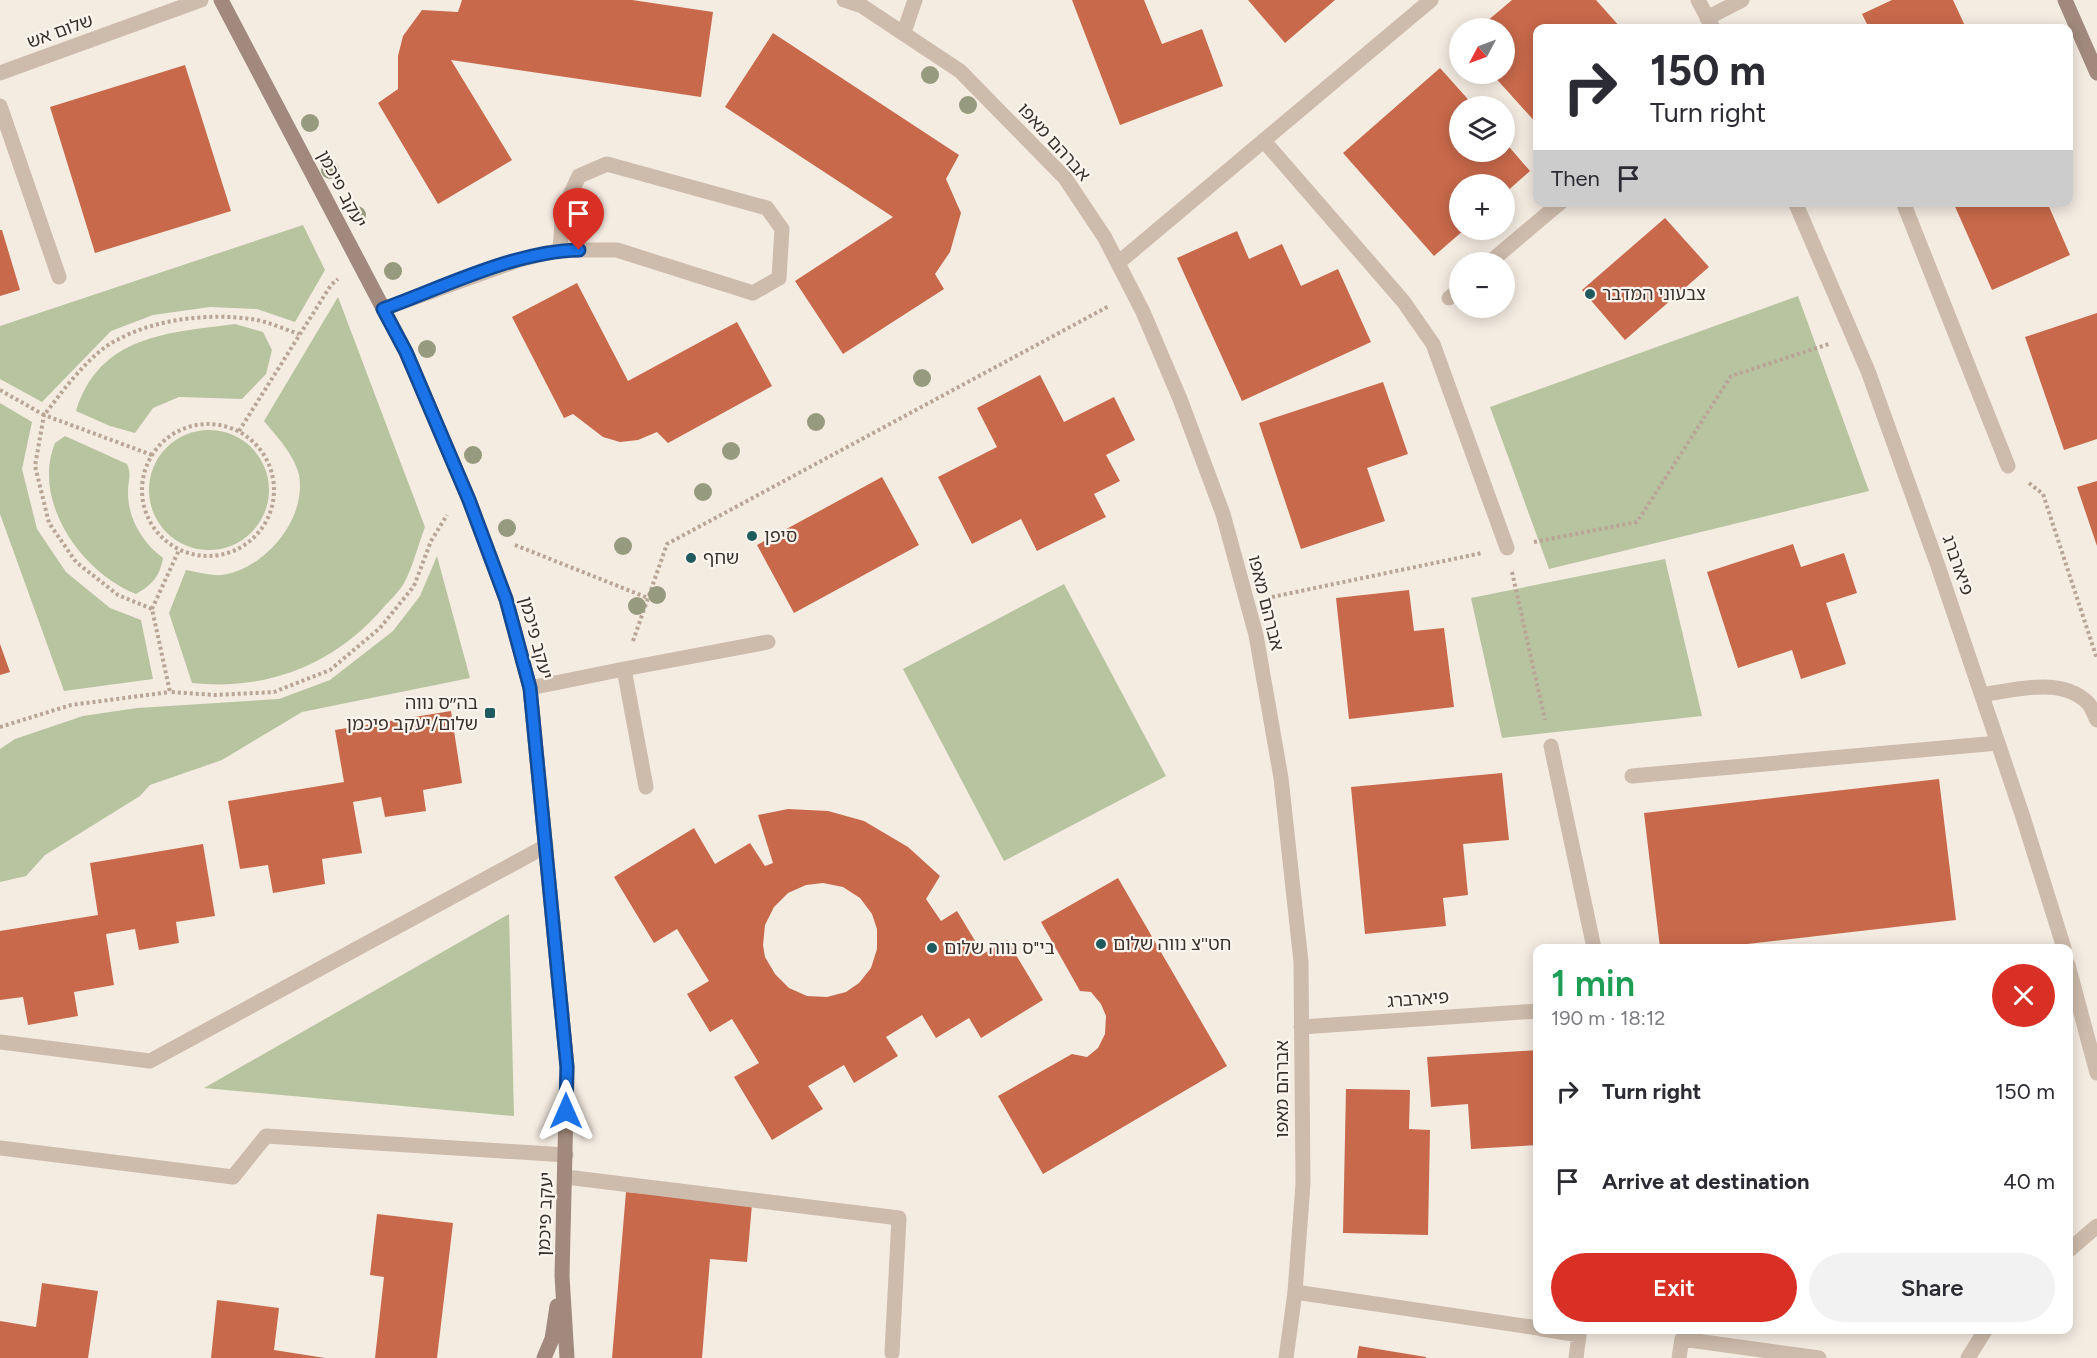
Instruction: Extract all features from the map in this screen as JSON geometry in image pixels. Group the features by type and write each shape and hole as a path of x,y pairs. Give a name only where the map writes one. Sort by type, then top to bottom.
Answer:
{"street":[{"name":"שלום אש","path":"0,74 201,0"},
{"name":"יעקב פיכמן","path":"221,0 406,352 464,488 506,599 530,688 567,1067 562,1276 567,1358"},
{"name":"אברהם מאפו","path":"844,0 862,6 960,71 1065,178 1106,238 1133,293 1180,399 1223,514 1256,635 1277,756 1293,870 1301,962 1303,1184 1295,1293 1286,1358"},
{"path":"904,32 915,0"},
{"path":"1118,263 1431,0"},
{"path":"1698,0 1710,23 1742,0"},
{"path":"2065,0 2097,73"},
{"path":"0,106 59,277"},
{"path":"1264,141 1403,301 1433,344 1507,548"},
{"path":"383,309 519,260 560,250 617,250 753,292 778,278 782,229 767,208 607,164 579,176 563,210 560,250"},
{"path":"1502,252 1555,207"},
{"name":"פיארברג","path":"1797,207 1852,336 1934,555 2063,944"},
{"path":"1905,207 2008,466"},
{"path":"530,688 768,642"},
{"path":"624,669 646,787"},
{"path":"1982,695 2036,687 2064,690 2088,703 2097,720"},
{"path":"1632,776 1998,743"},
{"path":"1551,746 1593,944"},
{"path":"0,1042 150,1061 546,846"},
{"path":"2073,986 2097,1073"},
{"name":"פיארברג","path":"1301,1026 1533,1011"},
{"path":"0,1148 233,1177 266,1136 566,1155"},
{"path":"566,1177 899,1218 892,1353"},
{"path":"2073,1247 2097,1226"},
{"name":"יעקב פיכמן","path":"544,1358 552,1339 562,1276"},
{"path":"1295,1293 1533,1328"},
{"path":"1572,1334 1579,1335 1576,1358"},
{"path":"1968,1358 1983,1334"},
{"path":"1679,1358 1682,1339 1819,1358"}],"path":[{"path":"239,431 331,285 359,264"},
{"path":"624,669 667,543 1133,293"},
{"path":"152,609 118,595 76,562 49,523 34,466 44,415 89,363 116,340 161,324 210,316 253,319 299,334"},
{"path":"1247,602 1637,522 1731,376 1852,336"},
{"path":"0,390 44,415 152,455"},
{"path":"200,424 220,424 239,431 256,443 268,460 274,480 274,501 268,520 256,537 239,549 219,556 198,556 178,550 163,539 144,508 141,490 144,472 152,455 164,440 181,429 200,424"},
{"path":"2008,466 2043,494 2097,658"},
{"path":"0,727 71,705 170,692 215,695 274,692 330,670 380,628 414,586 431,541 464,488"},
{"path":"480,531 648,598"},
{"path":"1507,548 1551,746"},
{"path":"170,692 152,609 178,550"}],"green space":[{"path":"303,225 325,270 295,322 257,309 210,307 153,315 111,331 42,402 0,379 0,326"},
{"path":"1798,296 1869,491 1549,569 1490,407"},
{"path":"338,297 425,527 410,570 400,590 364,628 321,659 297,670 247,683 192,683 169,613 186,570 218,575 238,571 267,552 280,539 289,524 300,492 299,475 289,453 264,421"},
{"path":"235,324 263,332 272,350 266,374 242,399 179,397 153,408 135,433 110,426 76,411 87,386 101,367 119,352 161,335"},
{"path":"0,403 32,422 22,469 37,529 66,572 110,608 141,620 153,679 64,691 0,514"},
{"path":"209,430 232,435 251,448 264,467 269,490 264,513 251,532 232,545 209,550 186,545 167,532 154,513 149,490 154,467 167,448 186,435"},
{"path":"65,436 127,464 130,475 129,502 134,521 149,545 163,558 160,570 154,579 136,594 116,584 97,570 66,532 56,511 50,488 49,465 55,443"},
{"path":"437,556 470,678 302,712 222,760 150,785 140,796 45,855 26,876 0,882 0,749 15,739 83,716 137,708 279,699 330,680 393,631 420,596"},
{"path":"1665,559 1702,716 1502,738 1471,598"},
{"path":"1064,584 1166,776 1004,861 903,669"},
{"path":"509,914 514,1116 204,1088"}],"building":[{"path":"462,0 632,0 713,12 701,97 451,60 512,160 438,204 378,103 398,89 398,56 403,36 422,10 458,12"},
{"path":"1072,0 1144,0 1162,44 1202,29 1223,86 1120,125"},
{"path":"1248,0 1335,0 1285,43"},
{"path":"1512,0 1596,0 1617,24 1533,24 1533,119 1515,100 1515,96 1512,96 1501,84 1515,84 1515,18 1491,18"},
{"path":"1892,0 1953,0 1964,24 1867,24 1862,14"},
{"path":"773,33 959,155 946,179 961,213 950,252 935,274 944,289 843,354 795,281 893,217 725,107"},
{"path":"185,65 231,211 95,253 50,107"},
{"path":"1440,68 1449,78 1449,84 1454,84 1465,96 1449,96 1449,162 1515,162 1515,154 1530,171 1515,184 1515,174 1449,174 1449,240 1452,240 1434,256 1343,153"},
{"path":"1955,207 2049,207 2070,255 1992,290"},
{"path":"1665,218 1709,267 1625,340 1582,290"},
{"path":"0,230 2,230 20,290 0,296"},
{"path":"1237,231 1249,259 1282,244 1301,286 1338,269 1371,342 1242,401 1177,258"},
{"path":"577,283 628,381 737,322 772,386 668,443 657,432 638,440 620,442 603,437 573,414 564,418 512,317"},
{"path":"2097,313 2097,439 2064,450 2025,337"},
{"path":"1040,375 1064,422 1114,397 1135,440 1106,455 1120,481 1094,494 1106,517 1037,551 1021,519 972,544 938,477 997,447 977,408"},
{"path":"1383,382 1408,454 1367,468 1385,521 1301,549 1259,423"},
{"path":"882,477 919,545 794,613 757,545"},
{"path":"2097,481 2097,546 2077,487"},
{"path":"1793,544 1801,567 1844,553 1857,593 1826,603 1846,664 1801,679 1792,650 1738,668 1707,572"},
{"path":"1409,590 1414,631 1444,628 1454,707 1349,719 1336,598"},
{"path":"0,644 10,672 0,675"},
{"path":"451,711 462,783 423,790 426,811 385,817 381,797 353,802 362,853 322,859 325,884 273,893 268,865 240,869 228,801 344,782 335,730"},
{"path":"1502,773 1509,840 1463,844 1468,895 1443,898 1446,926 1365,934 1351,787"},
{"path":"1939,779 1956,920 1747,944 1660,944 1644,813"},
{"path":"788,809 828,811 864,821 908,847 940,876 926,899 941,921 957,911 983,954 1007,940 1043,1000 981,1038 969,1018 936,1038 922,1015 886,1037 898,1056 854,1083 844,1065 808,1086 823,1109 772,1140 734,1077 759,1063 732,1019 710,1032 687,994 709,981 677,929 654,943 614,877 694,828 715,864 750,843 765,866 773,863 758,815","holes":["823,883 843,887 860,898 872,914 877,929 877,949 871,968 859,983 846,992 827,997 807,996 789,988 775,974 765,957 763,945 765,925 774,907 788,893 806,885"]},
{"path":"203,844 215,916 176,922 179,943 139,950 135,929 106,934 114,985 74,992 78,1016 28,1025 23,997 0,1000 0,931 98,915 90,863"},
{"path":"1118,878 1227,1066 1043,1174 998,1096 1072,1054 1087,1057 1098,1048 1105,1034 1106,1016 1101,1004 1091,992 1080,991 1041,922"},
{"path":"1533,1050 1533,1145 1471,1149 1468,1104 1431,1107 1427,1057"},
{"path":"1346,1089 1410,1090 1409,1129 1430,1130 1428,1235 1343,1233"},
{"path":"626,1192 752,1204 747,1262 710,1259 702,1358 612,1358"},
{"path":"377,1214 453,1223 437,1358 375,1358 384,1277 370,1275"},
{"path":"42,1283 98,1291 88,1358 0,1358 0,1321 36,1327"},
{"path":"217,1300 279,1308 274,1350 325,1358 211,1358"},
{"path":"1359,1346 1426,1357 1426,1358 1357,1358"}],"place":[{"name":"צבעוני המדבר","path":"1590,294"},
{"name":"סיפן","path":"752,536"},
{"name":"שחף","path":"691,558"},
{"name":"בה״ס נווה שלום/יעקב פיכמן","path":"490,713"},
{"name":"חט''צ נווה שלום","path":"1101,944"},
{"name":"בי\"ס נווה שלום","path":"932,948"}],"route":[{"path":"566,1111 567,1067 530,688 506,599 469,500 406,352 383,309 519,260 560,250 579,250"}]}
